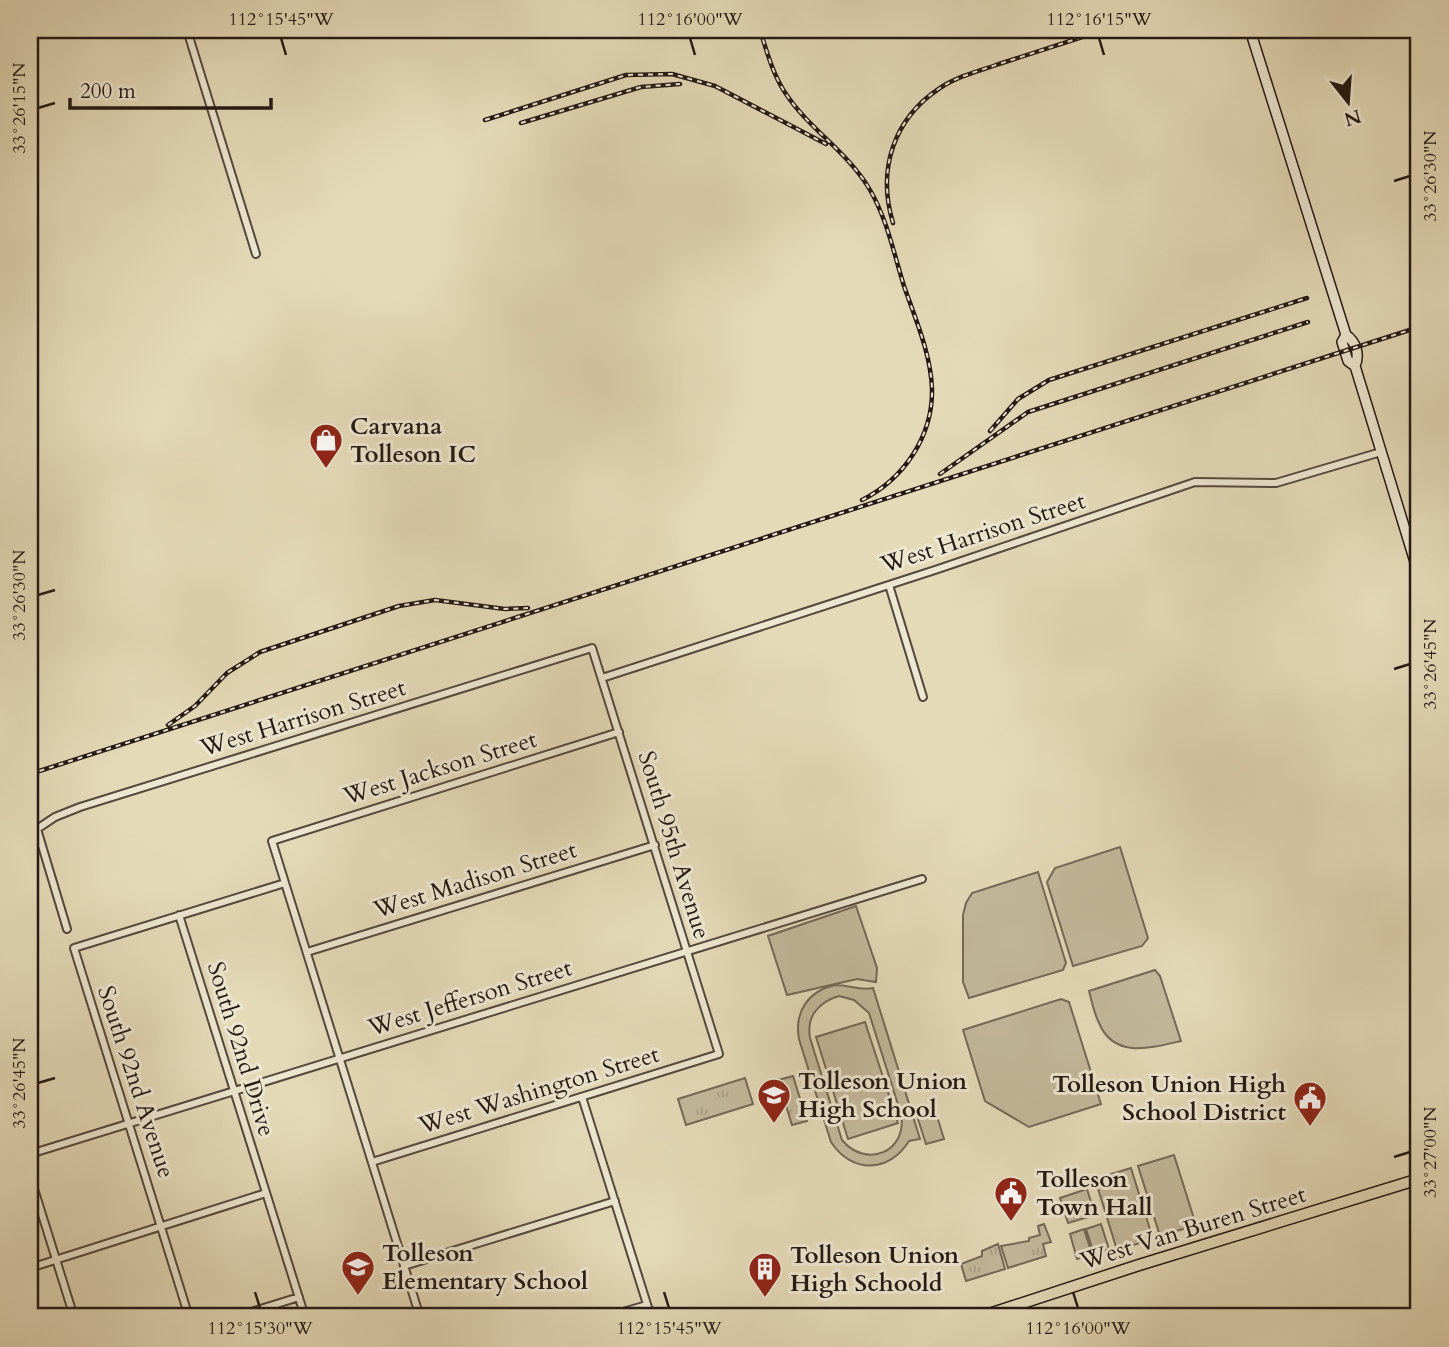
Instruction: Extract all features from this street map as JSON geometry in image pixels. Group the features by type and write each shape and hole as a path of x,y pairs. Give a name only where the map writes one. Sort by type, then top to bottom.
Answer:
{"main road":[{"path":"1250,30 1346,335 1342,342 1348,361 1355,366 1419,575"},
{"name":"West Van Buren Street","path":"980,1317 1419,1179"}],"street":[{"path":"187,30 256,254"},
{"name":"West Harrison Street","path":"602,678 1195,482 1276,483 1381,452"},
{"path":"889,585 923,698"},
{"name":"West Harrison Street","path":"37,829 55,817 80,807 593,648"},
{"name":"South 95th Avenue","path":"593,648 719,1054"},
{"name":"West Jackson Street","path":"285,883 272,841 620,732"},
{"path":"30,822 37,829 67,929"},
{"name":"West Madison Street","path":"307,953 655,845"},
{"name":"West Jefferson Street","path":"30,1154 922,879"},
{"path":"179,915 285,883 420,1317"},
{"name":"South 92nd Avenue","path":"179,915 74,948 189,1317"},
{"name":"South 92nd Drive","path":"179,915 305,1317"},
{"name":"West Washington Street","path":"372,1162 719,1054"},
{"path":"582,1097 651,1317"},
{"path":"30,1176 74,1317"},
{"path":"30,1268 266,1194"},
{"path":"404,1266 615,1202"},
{"path":"235,1317 299,1297"},
{"path":"606,1317 647,1305"},
{"path":"1017,1306 1021,1317"}],"green space":[{"path":"1120,847 1148,938 1142,946 1073,966 1047,882 1055,868"},
{"path":"1038,872 1066,963 1063,970 969,998 963,982 963,915 966,903 972,893"},
{"path":"856,906 877,968 876,982 857,979 787,995 768,936"},
{"path":"1155,970 1160,976 1181,1041 1146,1048 1134,1048 1114,1042 1099,1023 1089,991"},
{"path":"835,985 873,988 920,1139 909,1141 901,1152 881,1164 870,1166 849,1160 831,1142 798,1029 805,1004 825,988","holes":["839,996 854,1000 869,1013 901,1114 901,1127 892,1147 873,1155 862,1154 842,1140 809,1030 812,1017 825,1002"]},
{"path":"1061,999 1069,1002 1101,1104 1029,1127 985,1101 963,1030"},
{"path":"865,1022 898,1123 848,1139 816,1037"},
{"path":"793,1076 807,1121 792,1125 778,1080"},
{"path":"745,1078 753,1104 686,1125 678,1099"},
{"path":"935,1110 944,1139 926,1144 917,1116"},
{"path":"1174,1155 1196,1225 1160,1236 1138,1166"},
{"path":"1131,1168 1153,1239 1117,1250 1095,1179"},
{"path":"1087,1189 1095,1215 1068,1223 1060,1198"},
{"path":"1044,1224 1051,1242 1043,1244 1046,1256 1008,1268 1001,1246 1029,1241 1029,1238 1040,1235 1038,1226"},
{"path":"1101,1224 1109,1249 1094,1254 1086,1229"},
{"path":"1084,1229 1092,1254 1077,1259 1070,1234"},
{"path":"998,1244 1005,1269 966,1281 961,1264 982,1256 982,1251"}],"railway":[{"path":"760,30 781,87 795,107 851,164 876,201 890,237 929,363 931,406 921,439 903,468 877,491 862,500"},
{"path":"893,223 888,203 888,165 900,130 924,101 940,88 961,77 1101,31"},
{"path":"485,120 626,75 672,74 715,86 826,144"},
{"path":"521,123 641,87 680,84"},
{"path":"990,431 1018,399 1049,380 1307,298"},
{"path":"940,474 1028,412 1308,322"},
{"path":"30,774 1419,327"},
{"path":"168,725 195,706 227,673 260,652 399,606 435,600 505,609 528,608"}],"place":[{"name":"Carvana Tolleson IC","path":"326,470"},
{"name":"Tolleson Union High School","path":"774,1125"},
{"name":"Tolleson Union High School District","path":"1310,1128"},
{"name":"Tolleson Town Hall","path":"1011,1223"},
{"name":"Tolleson Elementary School","path":"358,1297"},
{"name":"Tolleson Union High Schoold","path":"765,1299"}]}
